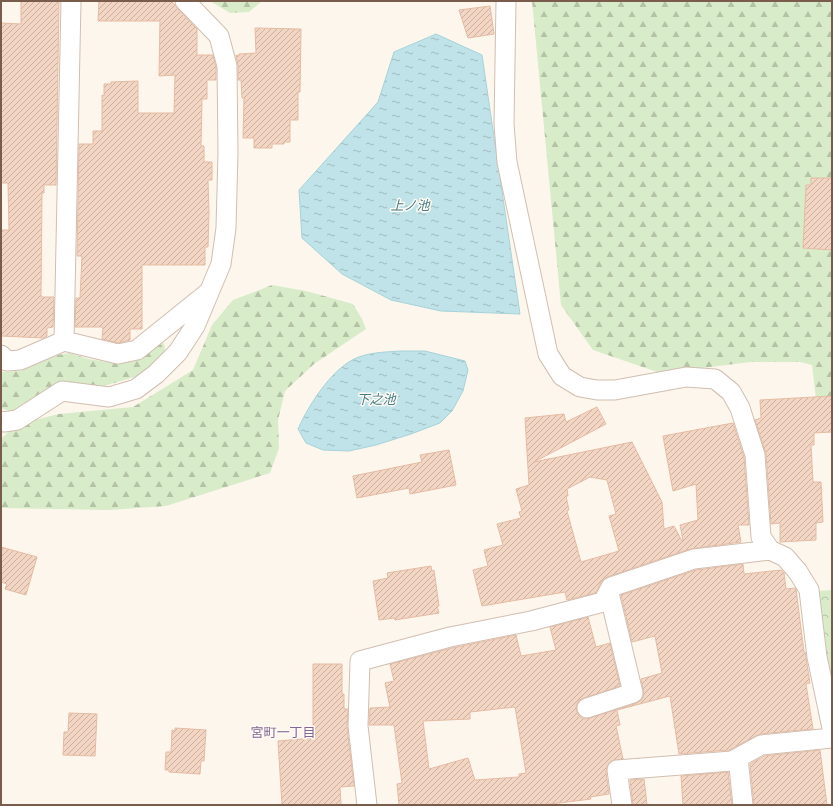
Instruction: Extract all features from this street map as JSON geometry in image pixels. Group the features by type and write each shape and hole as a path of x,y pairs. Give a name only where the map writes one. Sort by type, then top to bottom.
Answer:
{"street":[{"path":"64,341 71,1"},
{"path":"1,421 17,420 62,391 109,397 136,390 156,374 178,352 195,326 221,264 226,228 228,153 227,66 219,36 185,1"},
{"path":"506,1 504,124 508,162 548,354 562,376 580,387 597,390 616,390 686,377 715,379 731,392 740,408 754,455 761,537 770,550 785,557 798,572 809,590 817,657 832,728"},
{"path":"1,355 7,361 20,360 64,341 118,354 137,350 210,291"},
{"path":"366,805 358,726 360,661 450,637 531,621 603,602 611,587 694,559 770,550"},
{"path":"587,708 633,692 609,593"},
{"path":"622,805 617,770 732,761 761,745 832,738"},
{"path":"738,758 743,805"}],"green space":[{"path":"210,1 262,1 249,12 230,13"},
{"path":"532,1 832,1 832,409 816,399 812,365 800,362 751,362 660,373 593,350 561,305"},
{"path":"272,285 306,291 353,304 366,329 314,364 285,391 278,420 279,448 270,473 166,506 109,510 1,507 1,439 17,424 59,414 133,407 193,370 212,325 233,300"},
{"path":"164,343 165,350 151,368 134,377 104,386 59,384 17,413 1,407 1,372 20,371 58,355 69,353 89,359 118,364 134,361 152,348"},
{"path":"832,590 832,694 817,591"}],"water":[{"name":"上ノ池","path":"436,34 482,55 520,314 441,311 391,300 342,274 302,238 299,190 378,102 394,52"},
{"name":"下之池","path":"400,351 425,351 465,361 468,370 463,391 452,411 440,423 376,445 349,451 323,450 306,443 298,429 316,397 342,367 352,360 362,356"}],"building":[{"path":"21,1 59,1 56,185 44,185 44,193 42,193 41,297 54,297 53,327 47,328 47,336 43,338 1,336 1,230 9,230 8,183 1,183 1,23 21,24"},
{"path":"99,1 171,1 197,29 197,55 213,55 216,68 216,80 207,80 207,99 202,99 201,146 204,146 204,162 212,162 212,180 208,180 208,247 205,247 205,265 142,265 142,329 130,329 130,340 118,343 102,339 103,327 75,327 76,298 80,298 82,256 77,256 79,144 93,144 93,131 102,131 102,95 104,96 104,84 111,84 111,82 138,81 138,113 174,113 175,75 159,76 160,21 98,21"},
{"path":"490,6 494,34 468,38 459,10"},
{"path":"255,28 301,29 298,120 290,120 290,142 284,142 284,144 272,144 272,148 254,148 254,138 243,138 244,98 242,98 241,80 238,80 236,55 239,56 239,54 256,53"},
{"path":"811,178 832,178 832,250 803,248 806,185 811,185"},
{"path":"832,396 832,432 814,433 814,445 811,445 813,482 821,482 823,522 816,523 816,540 780,542 780,523 771,524 766,454 755,420 761,418 760,400"},
{"path":"597,407 606,424 534,462 632,442 662,502 664,529 674,526 682,541 680,525 698,520 696,484 673,491 663,436 733,423 744,457 749,525 738,525 741,542 690,549 607,577 601,582 596,593 567,600 565,592 482,606 473,570 488,566 484,550 503,545 497,524 521,518 519,512 522,511 516,489 529,485 525,418 564,414 566,422","holes":["590,477 607,480 616,514 609,516 619,551 581,562 567,511 569,510 566,496 568,496 567,489"]},
{"path":"449,450 456,485 410,494 409,488 357,498 353,476 422,462 420,455"},
{"path":"1,547 37,557 26,595 5,589 7,584 1,582"},
{"path":"743,564 744,574 781,570 784,573 786,589 796,589 804,652 810,683 806,684 813,729 760,734 729,750 679,754 670,696 617,710 620,725 616,726 623,759 611,761 607,766 606,772 609,794 590,797 591,799 543,805 399,805 397,784 402,783 394,725 369,725 370,708 390,707 385,683 394,681 390,664 452,648 516,635 521,656 556,650 550,627 588,617 596,647 610,643 620,686 579,700 576,706 579,716 584,719 590,718 637,703 644,695 641,679 662,673 655,636 632,642 621,595 696,570","holes":["515,707 526,773 519,774 519,777 475,780 468,758 429,769 423,721 470,719 470,712"]},
{"path":"431,566 432,571 434,570 439,613 395,620 394,618 379,620 373,581 388,578 387,573"},
{"path":"313,664 342,664 342,694 344,694 344,709 348,709 347,727 354,786 340,787 341,805 282,805 278,741 313,738"},
{"path":"69,713 97,714 95,756 63,755 64,732 68,732"},
{"path":"175,728 206,730 204,761 201,761 200,774 169,772 169,770 165,770 166,752 171,752 172,730 175,731"},
{"path":"820,750 827,805 754,805 750,764 764,756"},
{"path":"728,772 732,805 683,805 681,776"},
{"path":"644,779 647,805 633,805 630,780"}],"district":[{"name":"宮町一丁目","path":"283,732"}]}
